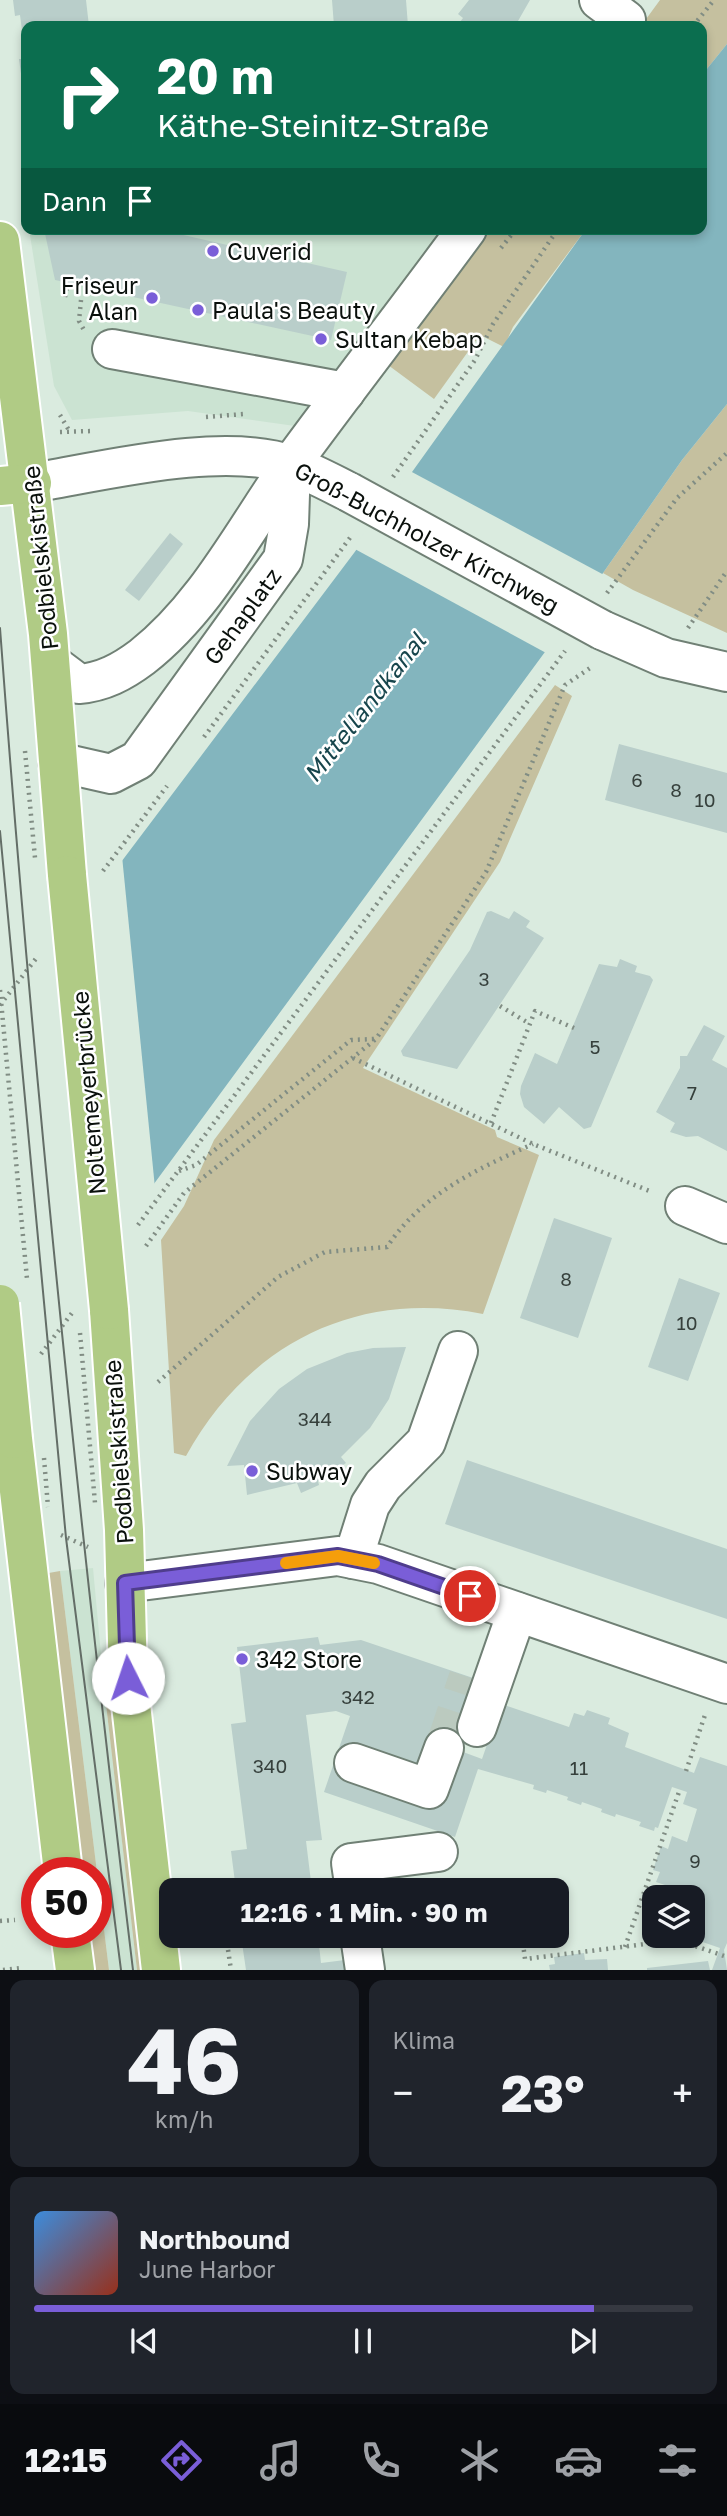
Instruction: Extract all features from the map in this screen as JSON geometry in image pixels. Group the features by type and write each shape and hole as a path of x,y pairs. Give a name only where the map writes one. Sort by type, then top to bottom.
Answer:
{"main road":[{"name":"Podbielskistraße","path":"0,241 16,484 51,663 67,875"},
{"name":"Noltemeyerbrücke","path":"67,875 109,1310"},
{"path":"14,1297 62,1857"},
{"name":"Podbielskistraße","path":"109,1310 130,1690 160,1970"},
{"path":"72,1948 75,1970"}],"street":[{"path":"291,465 463,235"},
{"path":"112,349 345,392"},
{"name":"Groß-Buchholzer Kirchweg","path":"16,484 208,458 248,457 291,465 353,511 594,633 666,659 727,672"},
{"name":"Gehaplatz","path":"51,663 79,684 100,682 142,657 173,627 226,561 291,465"},
{"name":"Gehaplatz","path":"58,762 111,774 138,760 283,559 289,524 291,465"},
{"path":"685,1206 727,1224"},
{"path":"353,1559 370,1505 383,1485 426,1442 458,1351"},
{"path":"125,1583 338,1556 378,1564 722,1683"},
{"path":"468,1677 505,1608"},
{"path":"477,1727 505,1608"},
{"path":"354,1763 429,1789 444,1748"},
{"path":"353,1878 351,1863 438,1852"},
{"path":"362,1948 365,1970"}],"path":[{"path":"697,21 714,0"},
{"path":"388,484 475,360 493,324 554,235"},
{"path":"65,297 68,282"},
{"path":"60,415 70,432"},
{"path":"146,1246 184,1193 376,1039 486,872 565,685 594,633 677,498 727,453"},
{"path":"202,739 353,511"},
{"path":"685,631 727,571"},
{"path":"376,1039 351,1040 196,1165 178,1171 594,633"},
{"path":"111,861 169,783"},
{"path":"0,990 14,1297"},
{"path":"500,1006 530,1024"},
{"path":"491,1124 535,1011 574,1028"},
{"path":"353,1058 533,1144 685,1206"},
{"path":"158,1382 278,1277 325,1252 387,1247 404,1222 443,1189 533,1144"},
{"path":"28,1446 48,1507"},
{"path":"55,1532 84,1548 99,1546"},
{"path":"686,1771 722,1683"},
{"path":"625,1947 680,1789"},
{"path":"0,1922 15,1920"},
{"path":"524,1948 525,1959 678,1940 727,1957"},
{"path":"228,1948 231,1970"},
{"path":"569,1954 570,1962"},
{"path":"3,1970 21,1968"}],"shaded area":[{"path":"660,0 727,0 727,44 707,69 707,21 645,21"},
{"path":"30,235 485,235 388,365 324,439 295,426 188,411 72,420 54,386"},
{"path":"485,235 582,235 513,327 504,347 480,335 434,399 388,365"},
{"path":"727,404 727,633 633,590 603,573 682,460"},
{"path":"555,685 572,696 500,862 363,1068 495,1130 497,1137 539,1155 483,1314 436,1308 392,1310 350,1318 310,1334 274,1355 241,1383 211,1417 186,1456 174,1453 161,1240 184,1206 214,1140"},
{"path":"93,1568 137,1970 109,1970 106,1948 112,1948 112,1857 95,1857 60,1571"},
{"path":"60,1571 95,1857 79,1857 43,1574"},
{"path":"112,1685 144,1970 137,1970 104,1687"},
{"path":"90,1948 106,1948 109,1970 93,1970"}],"water":[{"name":"Mittellandkanal","path":"727,44 727,404 682,460 603,573 123,1226 94,898 354,553 582,235 707,235 707,69"}],"pier":[{"path":"410,471 606,576 548,654 353,548"},
{"path":"122,856 155,1188 0,1389 0,1014"}],"building":[{"path":"13,0 86,0 88,21 21,23 20,15 15,16"},
{"path":"332,0 406,0 408,21 334,21"},
{"path":"469,0 530,0 518,21 461,21 463,18 458,14"},
{"path":"45,235 184,235 347,272 331,340 55,280"},
{"path":"170,533 183,544 139,601 125,590"},
{"path":"619,744 727,773 727,833 605,800"},
{"path":"491,911 509,919 514,911 530,921 526,927 544,938 457,1069 403,1056 401,1051 470,950 487,912"},
{"path":"620,959 637,966 635,972 650,976 653,980 591,1127 584,1129 559,1107 544,1124 524,1107 520,1094 535,1053 557,1064 599,964 617,967"},
{"path":"704,1025 725,1036 712,1060 727,1068 727,1151 698,1136 686,1137 670,1132 675,1123 656,1112 680,1068 680,1056 687,1056"},
{"path":"554,1218 612,1238 578,1338 520,1318"},
{"path":"679,1278 720,1293 688,1381 648,1367"},
{"path":"406,1347 389,1399 370,1428 341,1457 346,1463 318,1481 319,1485 301,1493 297,1483 247,1495 244,1465 227,1466 250,1421 279,1389 307,1369 347,1353 373,1348"},
{"path":"467,1460 727,1549 727,1619 445,1524"},
{"path":"318,1637 320,1645 361,1640 479,1680 455,1749 482,1759 501,1704 569,1727 574,1713 584,1716 587,1710 610,1718 608,1724 629,1733 625,1747 694,1773 700,1757 727,1766 727,1943 724,1950 727,1970 712,1970 720,1948 705,1943 705,1885 665,1885 656,1882 660,1872 653,1870 661,1846 668,1849 672,1836 687,1842 697,1809 683,1804 687,1792 672,1787 658,1828 655,1827 654,1831 639,1826 641,1822 616,1814 615,1817 601,1812 602,1809 567,1800 568,1797 547,1790 546,1793 533,1789 534,1785 478,1769 455,1837 324,1792 350,1716 336,1711 306,1715 322,1840 306,1841 311,1878 234,1878 231,1851 247,1849 231,1724 246,1722 237,1647"},
{"path":"243,1948 319,1948 321,1963 353,1959 354,1970 246,1970"},
{"path":"584,1953 585,1960 607,1959 608,1970 550,1970 549,1965 555,1964 554,1957"},
{"path":"708,1961 710,1970 647,1970 647,1968"}],"tunnel":[{"path":"444,1748 468,1677"}],"tram line":[{"path":"0,628 27,964 59,1300 133,1970"},
{"path":"0,831 66,1538 121,1970"}],"slow traffic":[{"path":"286,1563 338,1556 374,1563"}],"place":[{"name":"Cuverid","path":"213,251"},
{"name":"Friseur Alan","path":"152,298"},
{"name":"Paula's Beauty","path":"198,310"},
{"name":"Sultan Kebap","path":"321,339"},
{"name":"Subway","path":"252,1471"},
{"name":"342 Store","path":"242,1659"}],"route":[{"path":"128,1678 125,1583 338,1556 378,1564 470,1596"}]}
